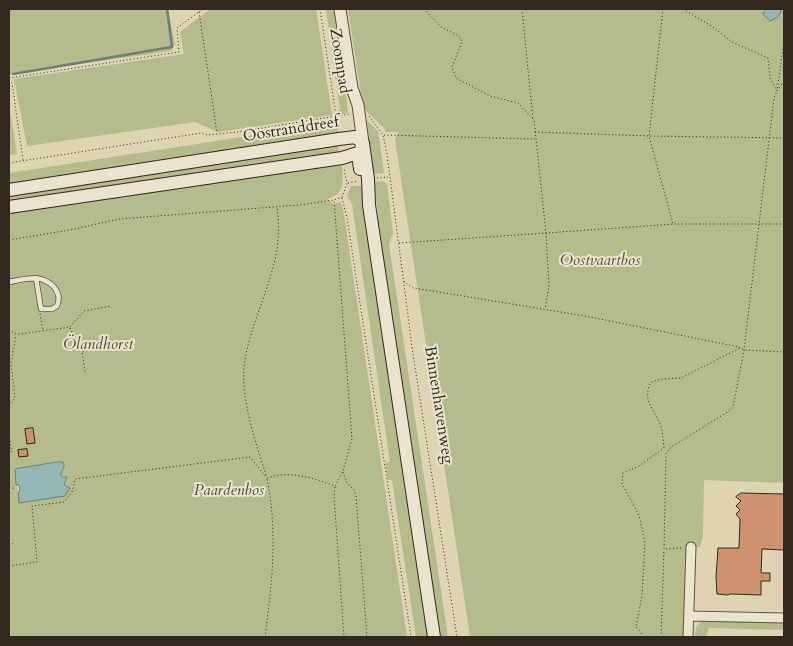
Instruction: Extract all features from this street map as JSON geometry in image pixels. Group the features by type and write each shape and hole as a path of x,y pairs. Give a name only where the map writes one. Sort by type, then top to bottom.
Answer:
{"main road":[{"name":"Oostranddreef","path":"9,190 339,138 359,144"},
{"path":"9,207 342,158 359,144 368,179 369,205 434,637"}],"street":[{"path":"340,9 359,144"},
{"path":"688,637 691,547"},
{"path":"689,616 784,618"}],"lane":[{"path":"9,282 36,278 46,279 59,295 58,306 52,309 41,309 36,278"}],"path":[{"path":"23,161 12,83 9,79 180,52 177,28 203,9"},
{"name":"Zoompad","path":"320,9 339,138"},
{"path":"424,9 441,27 459,36 462,42 452,66 456,78 490,96 518,103 534,120"},
{"path":"522,9 546,233 549,286 545,310"},
{"path":"663,9 649,136 671,221 674,224"},
{"path":"683,9 713,27 732,42 768,58 770,78 776,91"},
{"path":"199,12 217,134"},
{"path":"661,637 666,454 671,448 733,407 744,350 769,137 784,41"},
{"path":"776,91 784,81"},
{"path":"9,163 201,133 207,135 217,134 356,113 366,113 383,135 536,139"},
{"path":"535,132 784,138"},
{"name":"Binnenhavenweg","path":"383,135 413,354 457,637"},
{"path":"347,184 342,197 347,218 411,637"},
{"path":"9,240 70,230 119,219 277,207 334,200 342,197"},
{"path":"334,200 352,439 335,486 334,496 344,637"},
{"path":"265,637 273,564 270,493 248,415 245,362 250,334 277,248 279,222 277,207"},
{"path":"399,243 674,224 784,224"},
{"path":"404,280 414,288 585,316 744,350 784,352"},
{"path":"9,330 16,334 70,327 84,310 111,306"},
{"path":"41,309 43,331"},
{"path":"70,327 82,351 85,373"},
{"path":"9,406 15,397 10,363 16,334"},
{"path":"82,351 118,346"},
{"path":"643,637 636,627 642,596 645,542 639,515 622,484 623,473 639,466 664,448 663,435 655,414 649,405 647,391 652,382 662,379 681,378 741,348"},
{"path":"9,434 12,453"},
{"path":"9,566 37,562 32,506 64,502 72,492 75,479 250,457 267,478"},
{"path":"342,471 347,483 354,490 356,496 367,637"},
{"path":"267,478 281,474 311,477 335,486"},
{"path":"9,489 14,488"},
{"path":"9,542 13,544"},
{"path":"664,549 691,547"}],"green space":[{"path":"9,9 168,9 175,44 171,51 9,74"},
{"path":"210,9 316,9 332,115 218,132 195,122 27,146 14,79 184,54 180,32"},
{"path":"326,9 336,9 348,113 341,114 337,111 340,109"},
{"name":"Oostvaartbos","path":"348,9 784,9 784,483 704,480 703,536 700,547 686,548 683,637 470,637 395,139 398,132 385,132 385,129 363,108"},
{"path":"9,104 17,154 9,155"},
{"path":"328,119 335,119 339,133 9,188 9,173 326,124"},
{"path":"365,119 378,131 384,173 373,174"},
{"path":"337,140 339,153 59,193 9,202 9,196"},
{"name":"Paardenbos","path":"342,165 342,187 337,194 327,199 334,204 340,202 343,208 407,637 9,637 9,213","holes":["63,462 61,475 67,479 64,485 66,488 65,496 19,503 16,469"]},
{"path":"383,181 387,184 393,233 389,244 448,637 439,637 383,259 374,182"},
{"path":"351,186 361,186 429,637 416,637 392,480 388,480 385,463 390,462 352,204 347,195"},
{"path":"703,620 784,622 784,630 709,628 706,637 695,637 696,627"}],"water":[{"path":"767,9 782,9 778,17 770,21 763,14"},
{"path":"63,462 64,466 61,475 62,477 67,477 64,485 70,488 65,496 19,503 18,492 20,491 19,485 16,485 15,470"}],"building":[{"path":"33,428 35,443 27,444 25,429"},
{"path":"27,449 28,456 19,457 18,450"},
{"path":"741,493 784,494 784,550 762,549 761,573 770,573 770,581 761,581 761,595 717,594 718,548 739,548 740,519 736,514 740,510 736,506 741,501 736,497"}],"waterway":[{"path":"13,74 172,47 167,9"}],"park label":[{"name":"Ölandhorst","path":"98,345"}]}
